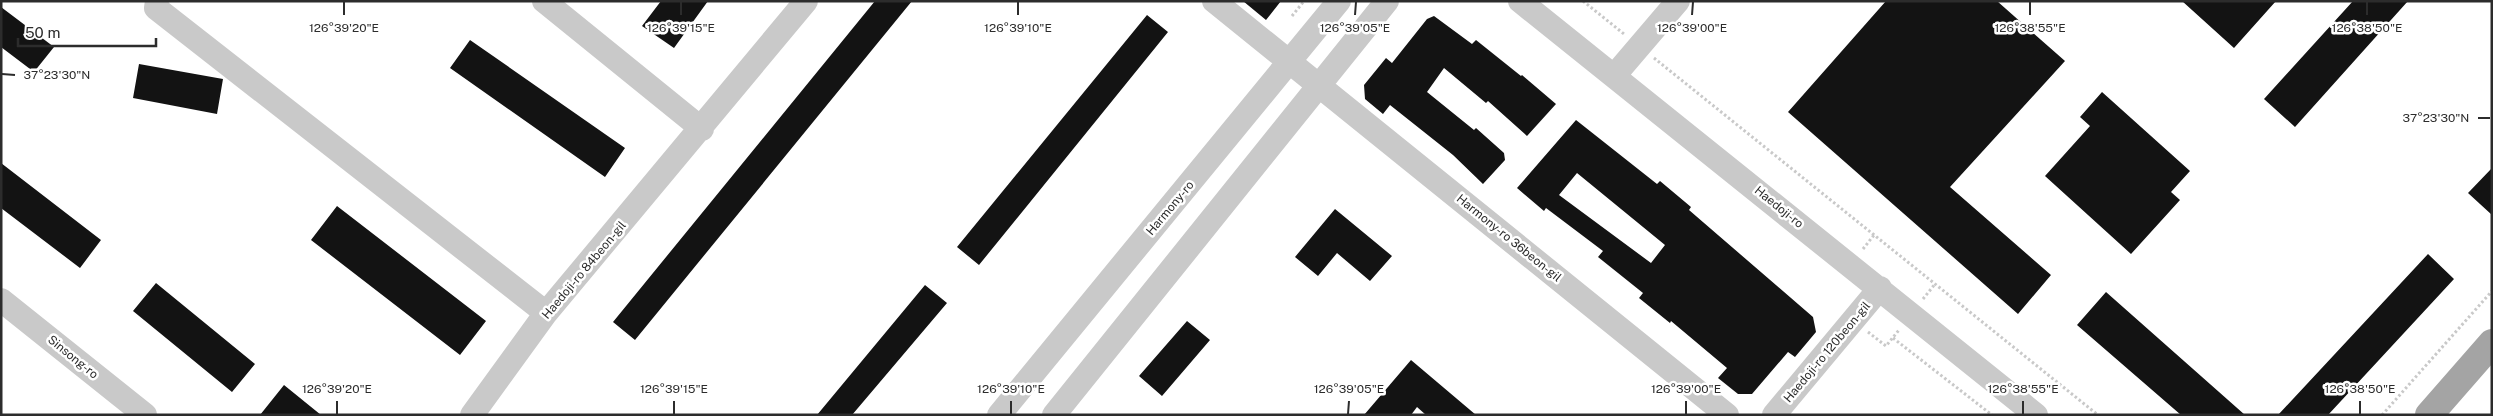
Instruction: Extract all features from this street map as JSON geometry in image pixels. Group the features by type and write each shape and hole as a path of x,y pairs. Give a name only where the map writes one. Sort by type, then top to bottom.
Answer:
{"main road":[{"path":"2429,415 2492,343"}],"street":[{"path":"157,1 156,8 546,313"},
{"path":"544,1 702,129"},
{"name":"Haedoji-ro 84beon-gil","path":"472,415 546,313 702,129 806,1"},
{"name":"Harmony-ro 36beon-gil","path":"1214,1 1727,415"},
{"name":"Harmony-ro","path":"999,415 1339,1"},
{"path":"1054,415 1386,1"},
{"name":"Haedoji-ro","path":"1520,1 2036,415"},
{"path":"1614,76 1678,1"},
{"name":"Haedoji-ro 120beon-gil","path":"1774,415 1880,288"},
{"name":"Sinsong-ro","path":"1,300 145,415"}],"path":[{"path":"1292,16 1304,1"},
{"path":"1583,1 1621,32"},
{"path":"1652,56 2098,415"},
{"path":"1871,240 1874,235"},
{"path":"1932,288 1935,284"},
{"path":"2382,415 2492,291"},
{"path":"1893,338 1992,415"}],"building":[{"path":"661,1 708,1 674,48 642,26"},
{"path":"875,1 912,1 635,340 613,322"},
{"path":"1243,1 1281,1 1266,20"},
{"path":"1886,1 1997,1 2065,61 1950,187 2051,275 2018,314 1788,112"},
{"path":"2182,1 2276,1 2234,48"},
{"path":"2353,1 2408,1 2295,127 2264,99"},
{"path":"1,7 54,47 34,72 1,47"},
{"path":"1147,15 1168,32 979,265 957,247"},
{"path":"1434,16 1472,44 1476,40 1556,104 1527,136 1488,101 1486,103 1444,68 1427,92 1474,130 1476,128 1504,153 1505,160 1483,184 1453,155 1390,105 1383,114 1365,99 1364,85 1386,58 1392,63 1427,19"},
{"path":"470,40 625,148 605,177 450,68"},
{"path":"139,64 223,79 217,114 133,98"},
{"path":"2102,92 2190,171 2171,192 2180,200 2131,254 2045,176 2090,126 2080,117"},
{"path":"1576,120 1657,184 1660,181 1691,207 1689,210 1813,317 1816,332 1795,357 1788,352 1752,394 1738,394 1718,378 1727,368 1671,321 1670,323 1639,298 1643,293 1598,257 1603,251 1546,208 1544,211 1517,188","holes":["1577,173 1665,245 1651,263 1559,195"]},
{"path":"1,163 101,240 80,268 1,208"},
{"path":"2492,168 2492,215 2468,193"},
{"path":"337,206 486,321 460,355 311,240"},
{"path":"1335,209 1392,256 1370,281 1337,253 1318,276 1295,257"},
{"path":"2428,254 2454,279 2328,415 2278,415"},
{"path":"156,283 255,364 232,392 133,311"},
{"path":"925,285 947,303 852,415 817,415"},
{"path":"2106,292 2245,415 2181,415 2077,325"},
{"path":"1187,321 1210,340 1162,396 1139,376"},
{"path":"1411,360 1476,415 1426,415 1417,407 1411,415 1364,415"},
{"path":"284,385 321,415 260,415"}]}
